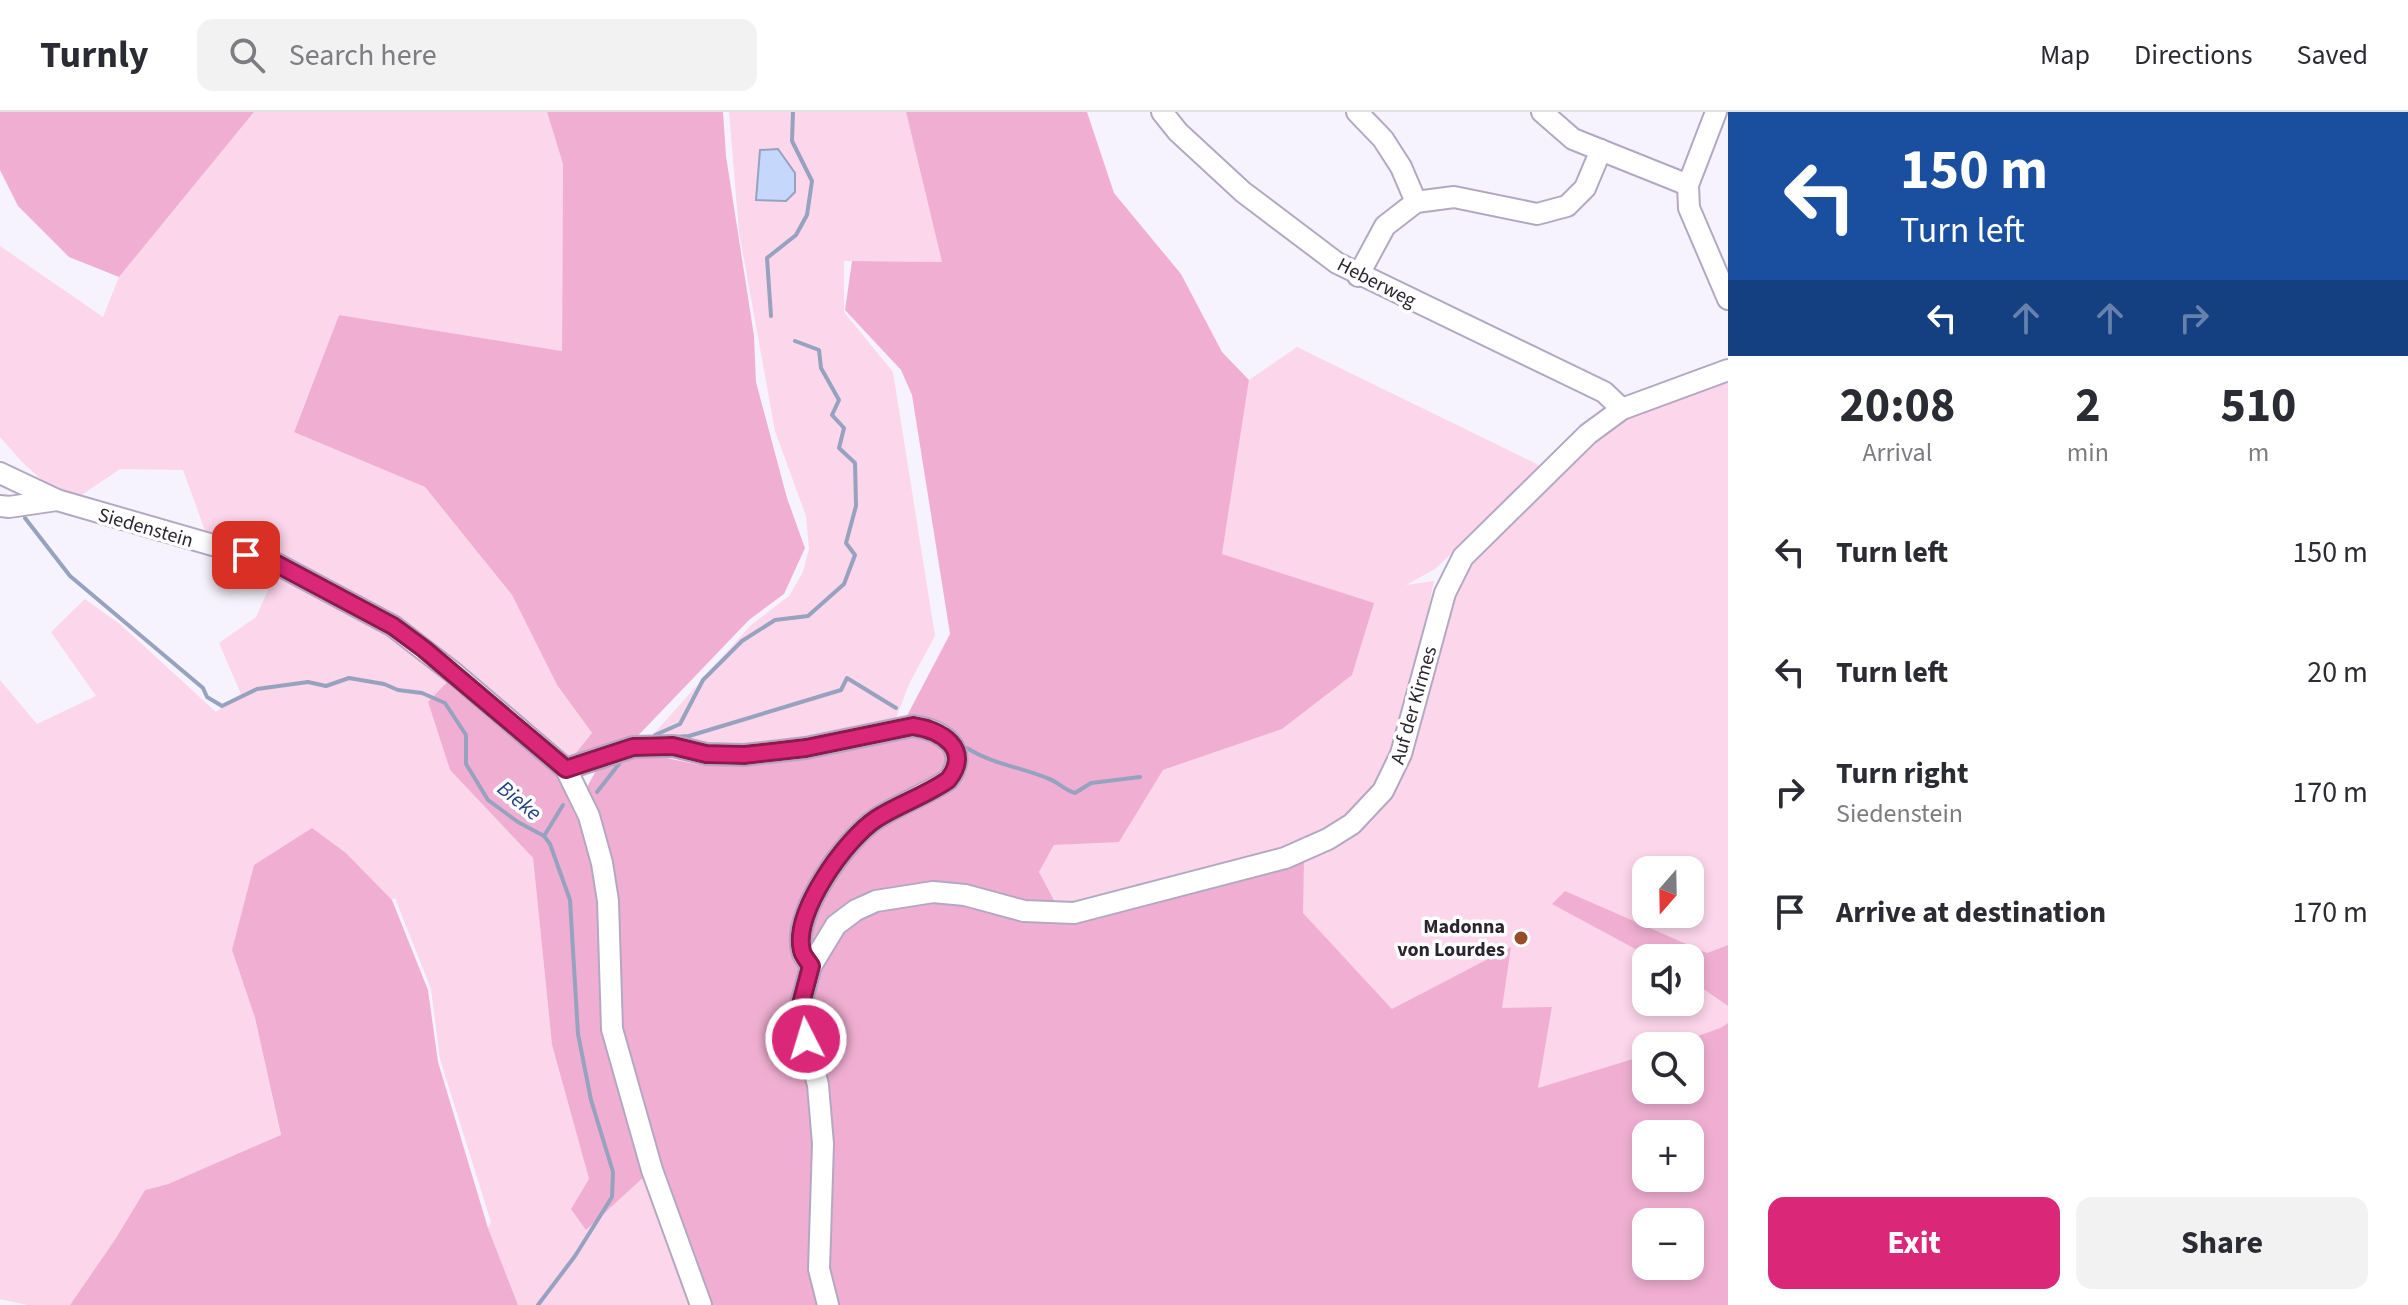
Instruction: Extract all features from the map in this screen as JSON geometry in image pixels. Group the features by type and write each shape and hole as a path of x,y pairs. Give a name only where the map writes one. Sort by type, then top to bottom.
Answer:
{"street":[{"name":"Heberweg","path":"1162,112 1178,132 1243,192 1337,263 1358,276 1604,392 1622,409"},
{"path":"1357,112 1389,148 1416,202"},
{"path":"1542,112 1573,139 1688,185"},
{"path":"1716,112 1688,185 1689,208 1728,299"},
{"path":"1358,276 1385,226 1416,202 1454,197 1537,214 1567,206 1585,188 1601,150"},
{"name":"Auf der Kirmes","path":"811,966 836,925 856,910 876,901 933,892 965,895 1024,911 1074,913 1285,858 1328,839 1352,824 1383,791 1401,754 1445,593 1463,557 1588,434 1622,409 1728,370"},
{"name":"Siedenstein","path":"0,473 57,500 275,563 404,633 566,769"},
{"path":"0,506 57,500"},
{"path":"701,1305 652,1170 612,1029 608,901 602,863 589,816 566,769 633,747 673,746 706,754 744,755 806,748 913,726 930,728 947,739 957,756 954,772 948,780 874,820 837,857 822,880 800,935 802,954 811,966 802,1000 806,1039 818,1085 823,1144 819,1269 828,1305"}],"shaded area":[{"path":"0,112 254,112 119,277 69,257 18,206 0,170"},
{"path":"254,112 547,112 563,164 562,351 339,315 294,431 425,487 512,595 557,685 592,733 570,760 442,650 395,621 207,536 183,470 120,469 80,496 46,484 0,437 0,246 103,317 119,277"},
{"path":"547,112 723,112 726,156 754,336 756,382 787,498 805,548 784,594 749,620 630,744 570,760 592,733 557,685 512,595 425,487 294,432 339,315 562,351 563,164"},
{"path":"729,112 906,112 942,262 844,261 844,312 893,372 935,636 910,682 894,723 806,743 736,748 686,739 650,738 751,625 789,596 803,572 809,549 806,516 775,431 739,232"},
{"path":"906,112 1087,112 1114,193 1181,274 1222,352 1249,380 1222,554 1374,603 1352,675 1282,729 1163,770 1119,842 1054,845 1039,872 1066,922 1304,861 1303,913 1392,1009 1511,947 1502,1008 1552,1007 1538,1088 1632,1059 1632,1104 1704,1104 1704,1034 1728,1023 1728,1305 700,1305 662,1167 647,1174 586,1230 571,1209 589,1179 552,1045 533,858 450,770 428,702 449,680 539,757 560,780 575,815 592,808 587,787 599,765 652,755 705,766 759,765 834,750 899,731 950,634 912,395 901,370 845,310 852,261 942,262"},
{"path":"1297,347 1543,467 1435,569 1406,585 1434,581 1410,701 1391,762 1362,810 1294,848 1098,900 1058,906 1039,872 1054,845 1119,841 1163,770 1282,729 1373,603 1222,554 1249,380"},
{"path":"1728,380 1728,945 1707,953 1704,952 1704,944 1686,944 1649,928 1704,928 1704,856 1632,856 1632,921 1565,892 1553,904 1632,947 1632,1016 1704,1016 1704,990 1728,1006 1728,1023 1704,1035 1704,1032 1632,1032 1632,1059 1537,1089 1552,1008 1392,1009 1302,913 1304,861 1346,838 1381,808 1408,759 1451,602 1464,570 1557,474 1624,416"},
{"path":"276,572 387,629 449,680 428,702 450,770 533,858 552,1045 589,1179 647,1174 690,1305 518,1305 488,1228 491,1222 440,1059 431,989 395,898 392,900 346,853 232,950 255,1018 281,1136 168,1184 145,1190 70,1305 27,1305 0,1299 0,680 37,724 96,696 51,632 85,599 121,625 216,712 241,694 219,643 256,617"},
{"path":"312,828 346,853 392,900 428,990 438,1062 488,1228 518,1305 70,1305 145,1190 168,1184 281,1135 255,1018 232,950 254,865"},
{"path":"1565,891 1632,920 1632,928 1650,928 1686,944 1632,944 1632,947 1552,904"},
{"path":"1728,945 1728,1006 1704,990 1704,952"}],"water":[{"path":"778,149 795,173 795,192 786,201 756,200 760,150"}],"waterway":[{"path":"771,316 767,258 796,235 807,215 812,181 792,141 793,112"},
{"path":"655,735 680,724 703,680 742,641 775,620 808,616 844,584 855,555 846,543 856,506 855,463 839,448 844,428 832,415 839,400 821,368 819,350 795,341"},
{"name":"Bieke","path":"25,518 70,576 203,688 207,697 222,706 257,689 308,682 326,686 349,678 422,693 445,703 466,735 466,764 488,800 544,836 550,844 570,900 578,1034 591,1100 613,1172 612,1197 575,1256 538,1305"},
{"path":"674,737 689,736 841,690 847,678 896,708"},
{"path":"967,748 996,762 1051,779 1075,793 1091,783 1140,777"},
{"path":"597,792 619,764"},
{"path":"544,836 563,805"}],"place":[{"name":"Madonna von Lourdes","path":"1521,938"}],"route":[{"path":"246,555 275,563 393,626 566,769 633,747 673,746 706,754 744,755 806,748 913,726 939,732 957,756 954,772 940,785 874,820 837,857 822,880 804,921 800,935 802,954 811,966 802,1000 806,1039"}]}
